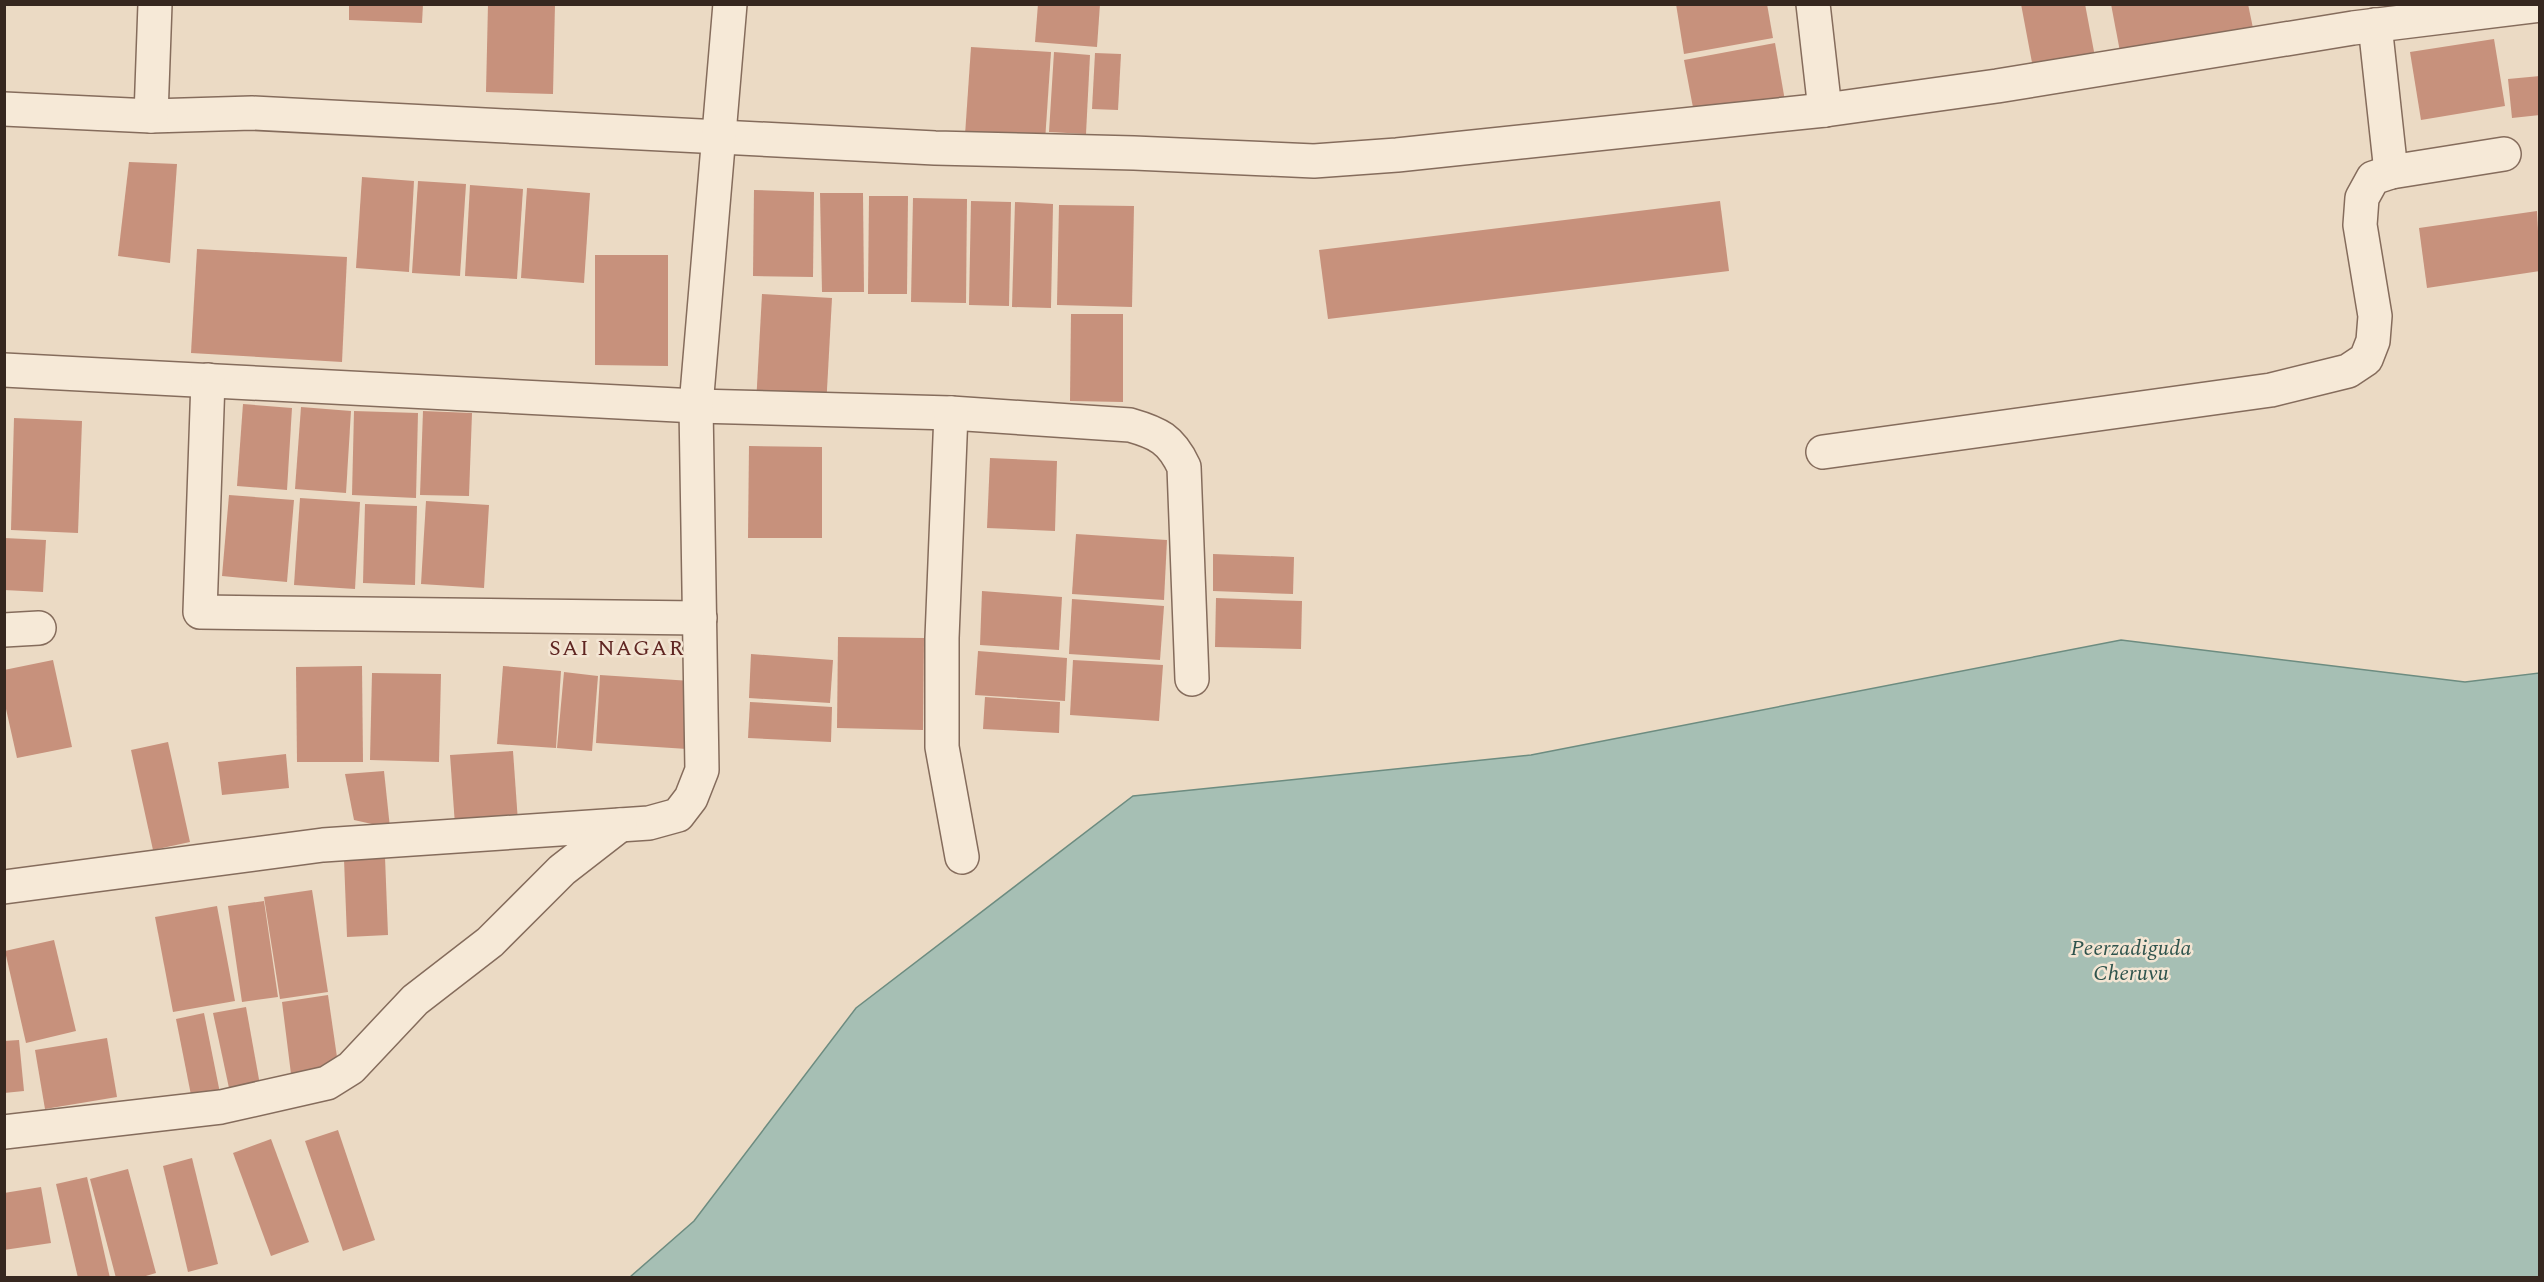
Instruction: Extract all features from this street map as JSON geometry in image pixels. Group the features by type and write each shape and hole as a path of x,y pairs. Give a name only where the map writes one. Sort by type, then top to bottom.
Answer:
{"street":[{"path":"151,116 155,4"},
{"path":"4,886 323,845 649,823 678,816 691,798 702,770 696,406 730,4"},
{"path":"1813,4 1825,110"},
{"path":"4,109 151,116 252,113 717,138 1314,161 1397,155 1825,110 1997,86 2375,25 2540,4"},
{"path":"2375,25 2391,172"},
{"path":"1823,452 2271,390 2348,371 2366,359 2373,341 2375,316 2360,225 2362,198 2373,178 2391,172 2505,154"},
{"path":"4,370 696,406 951,413 1130,425 1157,433 1176,450 1184,467 1192,679"},
{"path":"208,380 200,612 700,618"},
{"path":"951,413 942,638 942,747 962,857"},
{"path":"4,630 39,628"},
{"path":"4,1132 221,1107 327,1083 351,1068 415,1000 490,942 562,870 620,825"}],"water":[{"name":"Peerzadiguda Cheruvu","path":"2121,640 2465,682 2539,673 2539,1277 630,1277 694,1221 856,1008 1133,796 1531,755"}],"building":[{"path":"349,4 423,4 422,23 349,20"},
{"path":"488,4 555,4 553,94 486,92"},
{"path":"1038,4 1100,4 1097,47 1035,42"},
{"path":"1676,4 1767,4 1773,38 1684,54"},
{"path":"2021,4 2085,4 2095,57 2033,68"},
{"path":"2111,4 2248,4 2254,33 2121,57"},
{"path":"2494,39 2505,106 2421,120 2410,52"},
{"path":"1775,43 1785,101 1695,118 1684,60"},
{"path":"971,47 1051,52 1045,141 965,135"},
{"path":"1054,52 1090,55 1086,134 1049,132"},
{"path":"1095,53 1121,54 1118,110 1092,109"},
{"path":"2540,76 2540,115 2512,118 2508,79"},
{"path":"129,162 177,164 170,263 118,256"},
{"path":"362,177 414,181 409,272 356,268"},
{"path":"418,181 466,184 460,276 412,273"},
{"path":"470,185 523,189 517,279 465,276"},
{"path":"527,188 590,193 584,283 521,278"},
{"path":"754,190 814,192 813,277 753,276"},
{"path":"820,193 863,193 864,292 822,292"},
{"path":"869,196 908,196 907,294 868,294"},
{"path":"913,198 967,199 966,303 911,302"},
{"path":"971,201 1011,202 1009,306 969,305"},
{"path":"1720,201 1729,271 1328,319 1319,250"},
{"path":"1015,202 1053,204 1051,308 1012,307"},
{"path":"1059,205 1134,206 1132,307 1057,305"},
{"path":"2537,211 2540,271 2427,288 2419,228"},
{"path":"197,249 347,257 342,362 191,353"},
{"path":"595,255 668,255 668,366 595,365"},
{"path":"762,294 832,298 826,408 756,404"},
{"path":"1071,314 1123,314 1123,402 1070,401"},
{"path":"243,404 292,408 287,490 237,486"},
{"path":"301,407 351,411 346,493 295,489"},
{"path":"354,411 418,413 416,498 352,495"},
{"path":"423,411 472,413 469,496 420,495"},
{"path":"14,418 82,421 78,533 11,530"},
{"path":"749,446 822,447 822,538 748,538"},
{"path":"990,458 1057,461 1055,531 987,528"},
{"path":"229,495 294,500 287,582 222,576"},
{"path":"300,498 360,502 355,589 294,585"},
{"path":"426,501 489,505 484,588 421,584"},
{"path":"365,504 417,506 415,585 363,583"},
{"path":"1076,534 1167,540 1164,600 1072,594"},
{"path":"4,538 46,540 43,592 4,590"},
{"path":"1213,554 1294,557 1293,594 1213,591"},
{"path":"982,591 1062,597 1059,650 980,645"},
{"path":"1216,598 1302,601 1301,649 1215,647"},
{"path":"1072,599 1164,606 1160,660 1069,654"},
{"path":"838,637 924,638 923,730 837,728"},
{"path":"978,651 1067,658 1065,701 975,695"},
{"path":"751,654 833,660 830,703 749,698"},
{"path":"53,660 72,747 17,758 4,700 4,670"},
{"path":"1073,660 1163,665 1159,721 1070,715"},
{"path":"362,666 363,762 297,762 296,667"},
{"path":"503,666 561,671 556,748 497,744"},
{"path":"564,672 598,676 592,751 557,748"},
{"path":"372,673 441,674 439,762 370,760"},
{"path":"600,675 691,681 687,749 596,743"},
{"path":"985,697 1060,702 1059,733 983,729"},
{"path":"750,702 832,707 831,742 748,738"},
{"path":"168,742 190,842 153,850 131,750"},
{"path":"513,751 518,822 455,825 450,755"},
{"path":"286,754 289,788 222,795 218,762"},
{"path":"384,771 390,828 354,820 345,774"},
{"path":"385,857 388,935 347,937 344,859"},
{"path":"312,890 328,992 280,999 264,897"},
{"path":"264,901 278,997 242,1002 228,906"},
{"path":"217,906 235,1001 173,1012 155,917"},
{"path":"54,940 76,1031 26,1043 5,951"},
{"path":"328,995 339,1071 292,1082 282,1002"},
{"path":"246,1007 260,1085 229,1088 213,1013"},
{"path":"204,1013 220,1093 191,1095 176,1019"},
{"path":"107,1038 117,1097 45,1109 35,1050"},
{"path":"19,1040 24,1091 4,1093 4,1041"},
{"path":"338,1130 375,1240 343,1251 305,1141"},
{"path":"271,1139 309,1242 271,1256 233,1153"},
{"path":"192,1158 218,1264 188,1272 163,1166"},
{"path":"128,1169 156,1273 139,1278 116,1278 90,1179"},
{"path":"87,1177 110,1278 78,1278 56,1184"},
{"path":"41,1187 51,1243 4,1250 4,1193"}],"district":[{"name":"SAI NAGAR","path":"617,648"}]}
